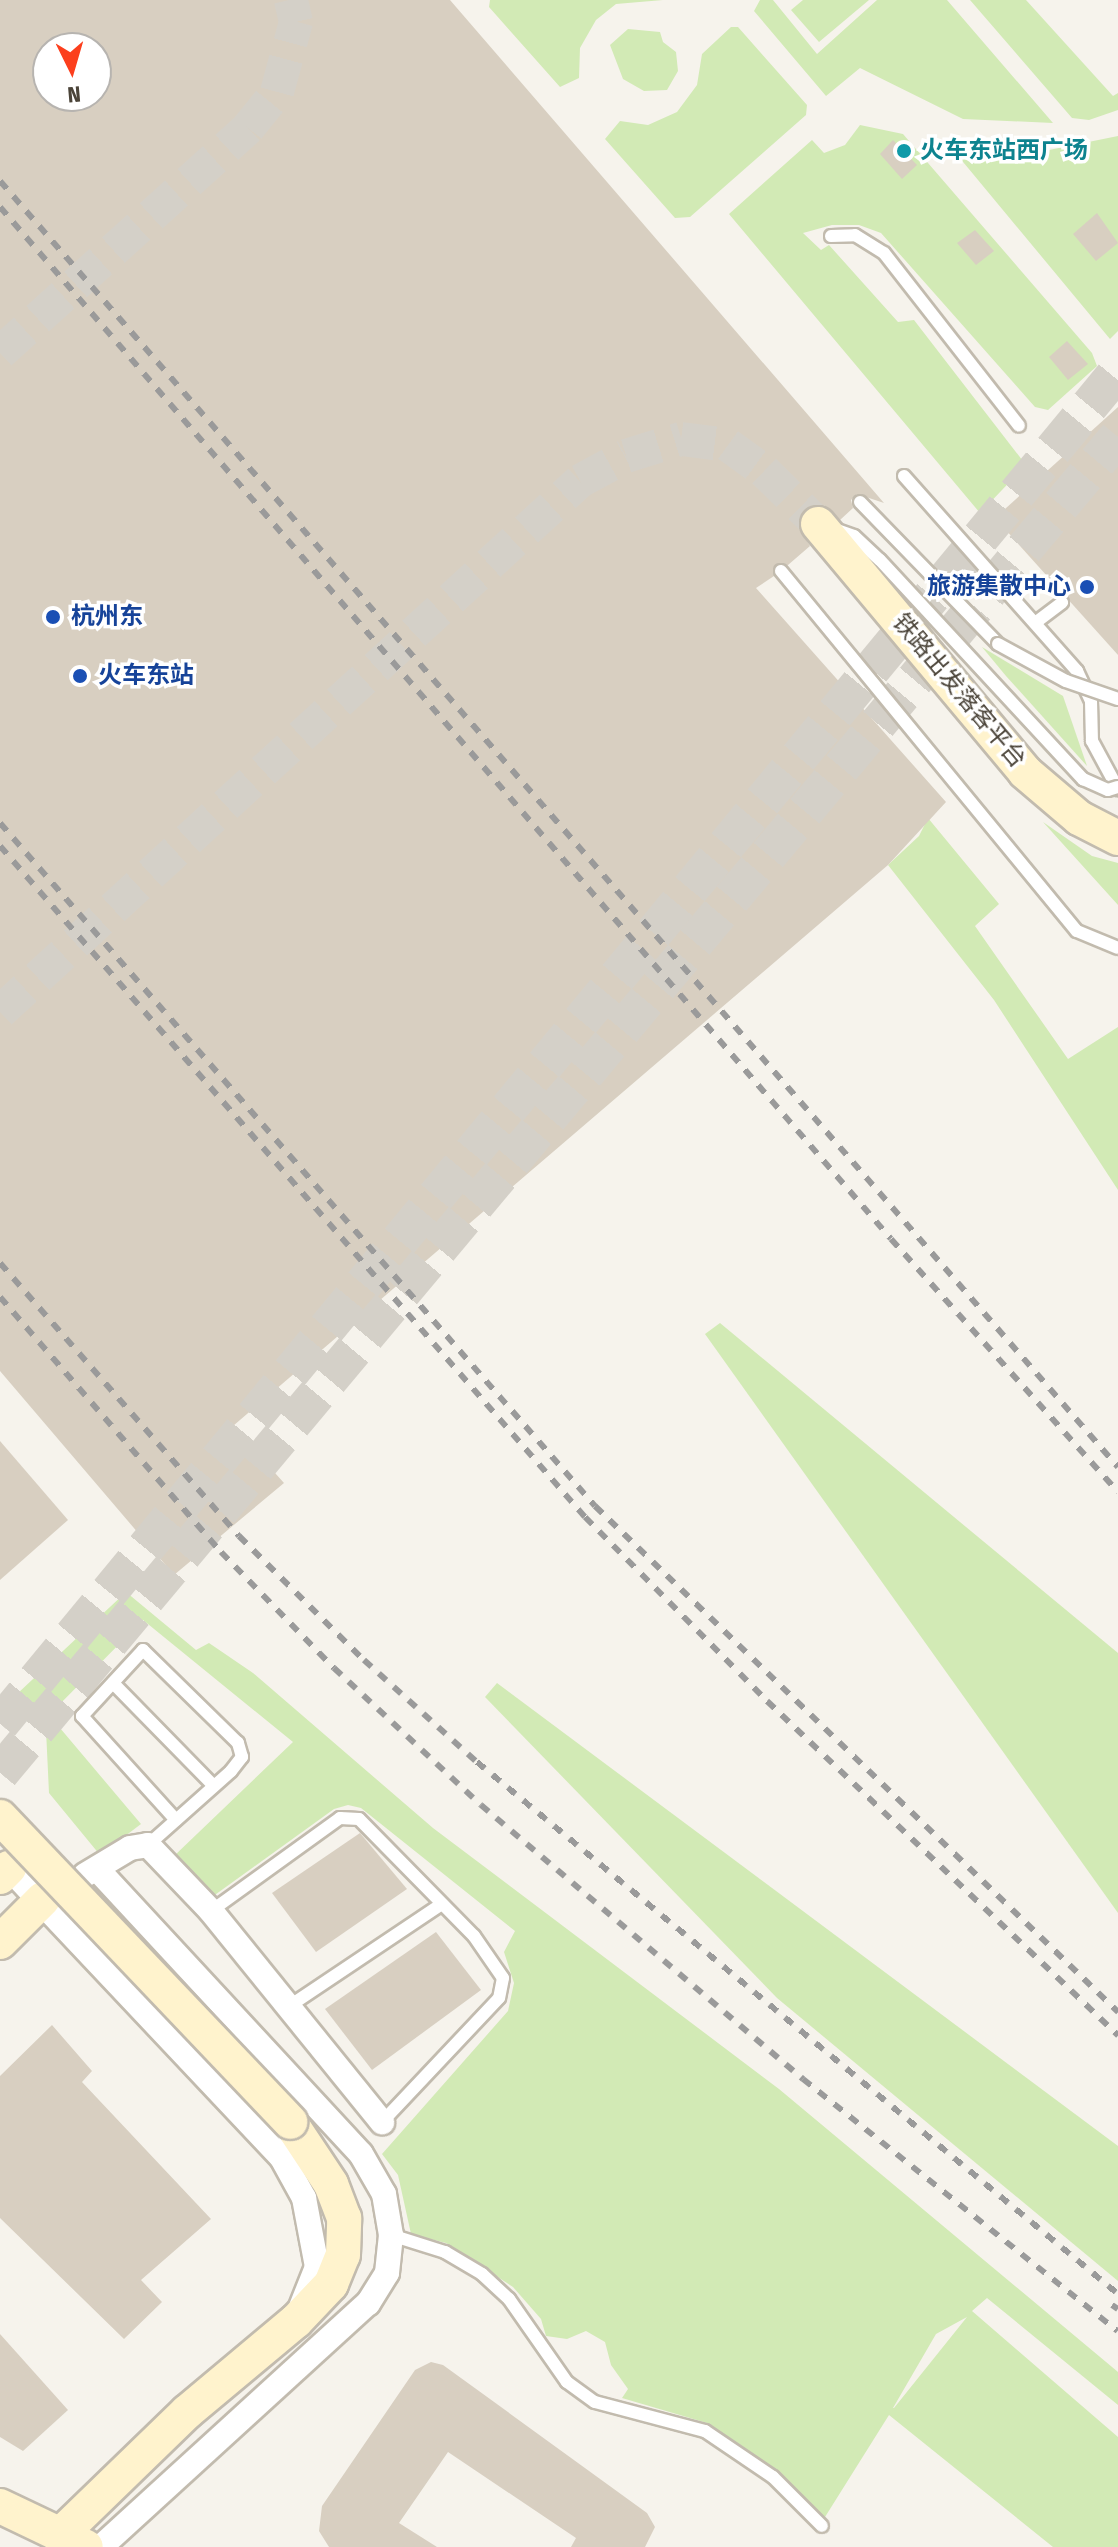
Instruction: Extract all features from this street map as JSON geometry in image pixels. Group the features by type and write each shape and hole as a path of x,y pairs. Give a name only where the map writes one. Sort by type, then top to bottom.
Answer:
{"main road":[{"name":"铁路出发落客平台","path":"818,524 1025,772 1079,818 1118,838"},
{"path":"0,1817 290,2122 331,2184 344,2218 343,2255 331,2284 296,2321 187,2412 72,2542 0,2506"},
{"path":"0,1942 43,1899"}],"street":[{"path":"43,1899 130,1848 148,1845 211,1911 382,2122"},
{"path":"3,1868 43,1899 282,2158 304,2198 317,2267 296,2321"},
{"path":"97,1869 361,2154 384,2194 391,2235 387,2273 368,2303 101,2547"}],"lane":[{"path":"831,236 855,235 884,253 1019,426"},
{"path":"818,524 854,536 880,560 1083,779 1108,790 1118,788 1092,741 1091,701 1077,671 904,476"},
{"path":"860,502 998,644 1066,681 1118,699"},
{"path":"781,571 1077,931 1118,948"},
{"path":"1035,623 1062,603"},
{"path":"148,1845 176,1820 214,1786 242,1757 238,1743 143,1650 82,1716 176,1820"},
{"path":"113,1683 214,1786"},
{"path":"211,1911 340,1818 359,1819 474,1936 503,1978 499,1998 382,2122"},
{"path":"288,2007 442,1904"},
{"path":"391,2235 445,2252 482,2274 509,2299 567,2382 595,2402 705,2431 773,2477 822,2526"}],"green space":[{"path":"490,0 663,0 616,4 596,20 580,48 579,78 560,87 489,7"},
{"path":"760,0 773,0 817,54 877,0 947,0 1053,123 963,119 860,68 826,96 754,11"},
{"path":"803,0 869,0 819,42 791,10"},
{"path":"970,0 1026,0 1113,96 1118,93 1118,110 1089,120 1072,118"},
{"path":"731,27 738,27 807,105 806,115 690,217 675,218 605,139 620,121 648,125 677,112 697,85 702,54"},
{"path":"628,29 660,32 663,42 676,52 678,71 667,90 644,91 623,79 610,45"},
{"path":"860,125 903,134 1092,353 1097,366 1048,410 1035,407 881,233 859,225 832,225 803,233 821,250 829,245 898,322 914,320 1026,465 980,513 729,214 812,140 824,153 845,145"},
{"path":"1118,136 1118,331 1110,339 949,145 1049,150"},
{"path":"982,647 1063,696 1087,766 1006,676"},
{"path":"928,818 999,904 975,926 1068,1059 1118,1027 1118,1190 994,1000 888,865 919,836"},
{"path":"1043,822 1092,856 1118,863 1118,905"},
{"path":"720,1323 1118,1653 1118,1913 705,1334"},
{"path":"126,1592 196,1650 209,1643 253,1673 433,1828 779,2089 1118,2372 1118,2405 987,2298 972,2311 1118,2437 1118,2547 1053,2547 889,2415 825,2517 799,2500 769,2466 707,2423 622,2398 628,2389 611,2365 605,2342 586,2331 567,2339 546,2336 541,2319 513,2287 446,2243 411,2234 398,2175 382,2154 508,2011 514,1983 504,1952 515,1931 361,1808 348,1805 334,1809 212,1897 174,1856 293,1742 143,1620 49,1715 141,1824 100,1855 49,1793 46,1730 17,1694","holes":["967,2317 894,2408 936,2334"]},
{"path":"497,1683 1118,2146 1118,2281 777,1998 485,1697"}],"building":[{"name":"杭州东","path":"0,0 450,0 884,503 857,494 851,500 853,508 840,520 824,505 806,508 798,527 810,546 788,565 776,564 774,576 756,588 946,802 888,865 233,1426 284,1483 174,1575 0,1371"},
{"path":"893,140 917,165 902,179 880,154"},
{"path":"1097,213 1118,243 1096,261 1073,234"},
{"path":"975,230 994,251 976,265 957,243"},
{"path":"1067,341 1088,364 1068,380 1049,357"},
{"name":"旅游集散中心","path":"1118,407 1118,655 995,518"},
{"path":"0,1441 68,1520 0,1580"},
{"path":"360,1833 407,1889 316,1952 272,1893"},
{"path":"436,1932 481,1990 372,2070 325,2009"},
{"path":"52,2025 92,2071 82,2082 211,2219 141,2280 162,2302 124,2339 0,2218 0,2076"},
{"path":"0,2334 68,2410 23,2451 0,2437"},
{"path":"431,2362 443,2365 647,2513 655,2527 645,2547 571,2547 576,2538 448,2452 399,2523 437,2547 329,2547 319,2531 322,2506 415,2370"}],"tunnel":[{"path":"0,353 248,128 277,92 296,22 291,0"},
{"path":"0,1724 1118,371"},
{"path":"0,1773 1118,437"},
{"path":"0,1012 580,481 626,456 681,439 728,445 764,471 818,524"}],"railway":[{"path":"0,181 1118,1467"},
{"path":"0,207 891,1239 1118,1492"},
{"path":"0,823 595,1506 1118,2012"},
{"path":"0,846 585,1517 767,1701 1118,2035"},
{"path":"0,1263 239,1536 364,1660 477,1762 1118,2294"},
{"path":"0,1297 221,1552 334,1668 481,1805 803,2079 1118,2331"},
{"path":"1112,2305 1118,2309"}],"place":[{"name":"火车东站西广场","path":"904,151"},
{"name":"旅游集散中心","path":"1087,587"},
{"name":"杭州东","path":"53,617"},
{"name":"火车东站","path":"80,676"}]}
